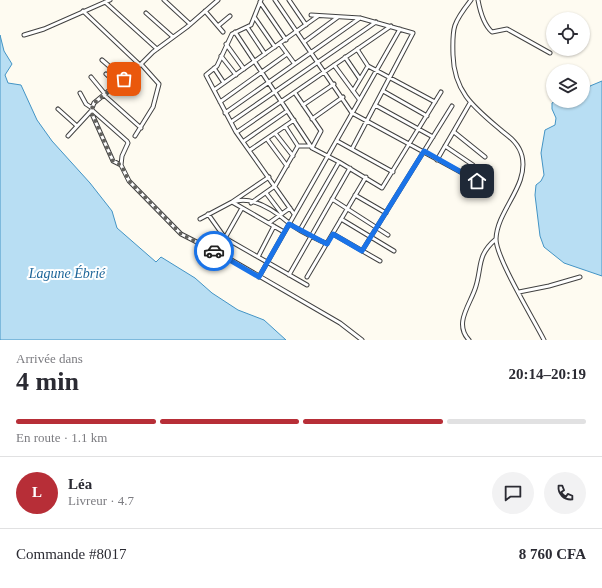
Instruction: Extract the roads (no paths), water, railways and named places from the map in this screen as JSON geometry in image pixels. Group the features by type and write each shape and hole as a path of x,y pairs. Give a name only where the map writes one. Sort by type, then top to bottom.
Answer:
{"street":[{"path":"24,35 110,0"},
{"path":"164,0 190,24"},
{"path":"68,136 92,109 94,103 141,65 157,49 218,0"},
{"path":"275,0 343,97 352,113 477,181"},
{"path":"289,0 306,25"},
{"path":"468,340 465,336 462,320 476,287 479,265 487,248 496,239 501,222 519,181 523,164 522,156 515,141 470,103 462,92 454,73 452,34 454,23 471,0"},
{"path":"478,0 482,17 492,32 501,28 507,29 546,51"},
{"path":"260,1 286,40"},
{"path":"260,1 251,25 235,32 226,44 217,66 206,75 237,132 294,214"},
{"path":"105,2 157,49"},
{"path":"84,11 159,84 153,107 136,136"},
{"path":"205,11 223,32"},
{"path":"146,13 173,37"},
{"path":"311,15 360,18 413,33 352,149"},
{"path":"218,26 230,16"},
{"path":"214,90 319,16"},
{"path":"304,42 338,16"},
{"path":"254,17 276,47"},
{"path":"225,112 360,18"},
{"path":"231,122 376,22"},
{"path":"237,132 282,103 357,48 391,26"},
{"path":"247,27 265,54"},
{"path":"259,277 400,29"},
{"path":"235,32 311,147"},
{"path":"226,44 244,69"},
{"path":"280,44 294,63"},
{"path":"357,48 368,66 376,72 435,102"},
{"path":"220,102 261,71 287,54"},
{"path":"221,56 236,75"},
{"path":"345,57 360,79"},
{"path":"102,60 124,79"},
{"path":"334,65 359,99"},
{"path":"353,91 368,66"},
{"path":"214,68 224,83"},
{"path":"106,74 117,84"},
{"path":"91,77 105,94 141,128"},
{"path":"304,105 334,84"},
{"path":"383,91 427,116"},
{"path":"298,146 311,147 366,177 382,188 410,145 441,92"},
{"path":"80,93 86,104 127,140 128,143 122,156 121,165 129,181 181,234 228,258 340,323 362,340"},
{"path":"295,93 321,131 311,147"},
{"path":"312,118 343,97"},
{"path":"438,160 470,103"},
{"path":"375,105 433,137"},
{"path":"362,251 452,106"},
{"path":"58,109 77,126"},
{"path":"92,109 113,161 121,165"},
{"path":"244,141 287,111"},
{"path":"250,150 294,120"},
{"path":"285,126 298,146"},
{"path":"275,132 293,156"},
{"path":"454,132 485,157"},
{"path":"267,139 287,166"},
{"path":"337,141 393,172"},
{"path":"251,203 275,186 298,146"},
{"path":"445,146 473,165"},
{"path":"300,230 339,162"},
{"path":"289,274 350,168"},
{"path":"200,219 233,202 269,177"},
{"path":"307,277 366,177"},
{"path":"266,193 289,224 327,244"},
{"path":"355,195 386,213"},
{"path":"332,198 388,235"},
{"path":"233,202 251,203 263,206 281,215"},
{"path":"233,202 284,232"},
{"path":"225,238 242,208"},
{"path":"269,223 290,208"},
{"path":"208,214 225,238 307,285"},
{"path":"341,219 394,251"},
{"path":"258,257 274,226"},
{"path":"333,234 380,261"},
{"path":"496,239 500,255 544,340"},
{"path":"519,292 549,286 580,277"},
{"path":"462,340 465,336"}],"water":[{"name":"Lagune Ébrié","path":"0,35 4,51 12,64 5,75 8,83 21,85 37,120 52,141 90,183 112,211 117,228 156,262 161,257 195,278 212,293 238,310 264,320 286,340 0,340"},
{"path":"602,81 602,276 564,263 544,247 540,236 535,195 536,185 541,181 544,175 541,153 545,130 555,125 556,118 552,108 590,108 590,86"}]}
